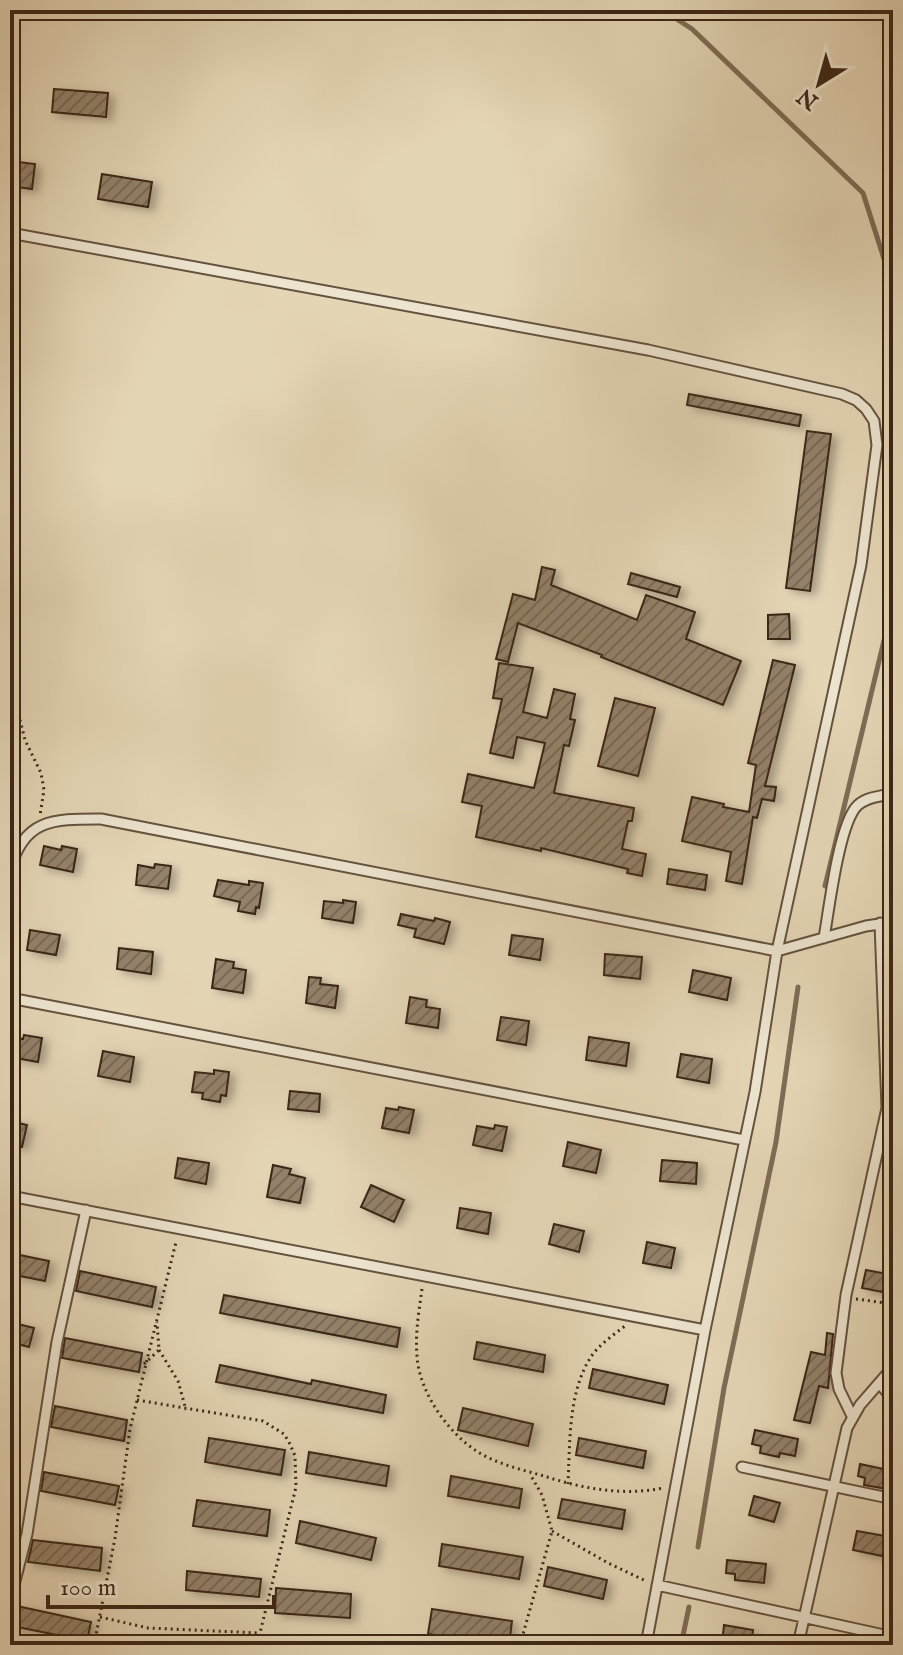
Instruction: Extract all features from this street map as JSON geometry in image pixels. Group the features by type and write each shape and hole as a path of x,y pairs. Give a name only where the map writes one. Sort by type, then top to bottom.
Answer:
{"lane":[{"path":"10,233 648,350 827,389 856,400 874,421 877,445 861,565 777,951 755,1092 705,1330 646,1645"},
{"path":"824,938 838,859 850,815 862,802 893,794"},
{"path":"10,870 16,847 39,826 59,819 101,819 777,951 893,922"},
{"path":"852,1416 839,1389 836,1373 846,1295 887,1108 880,923"},
{"path":"10,998 744,1140"},
{"path":"10,1196 705,1330"},
{"path":"10,1601 27,1534 54,1355 86,1210"},
{"path":"798,1645 843,1443 852,1416 893,1368"},
{"path":"879,1383 893,1399"},
{"path":"742,1467 893,1499"},
{"path":"657,1585 889,1639 893,1613"}],"path":[{"path":"10,679 25,740 41,773 44,790 39,826"},
{"path":"94,1645 144,1364 180,1228"},
{"path":"424,1274 416,1337 417,1360 424,1387 438,1411 462,1439 498,1462 568,1484 641,1492 678,1484"},
{"path":"856,1299 893,1304"},
{"path":"568,1484 580,1379 599,1349 637,1316"},
{"path":"156,1318 159,1350 178,1381 186,1410"},
{"path":"144,1364 159,1350"},
{"path":"137,1400 263,1421 284,1434 295,1456 296,1487 257,1645"},
{"path":"520,1645 552,1531 542,1495 529,1472"},
{"path":"552,1531 608,1563 657,1585"},
{"path":"100,1617 148,1628 259,1633"}],"building":[{"path":"54,89 108,93 106,117 52,112"},
{"path":"10,161 35,164 32,189 10,186"},
{"path":"102,174 152,182 148,207 98,199"},
{"path":"689,394 801,415 799,426 687,405"},
{"path":"807,431 831,434 810,591 786,588"},
{"path":"542,567 555,570 551,585 637,620 646,595 695,612 686,639 741,661 723,705 518,623 508,662 496,659 513,594 535,600"},
{"path":"631,573 680,587 677,597 628,584"},
{"path":"789,614 790,639 768,639 768,615"},
{"path":"773,660 795,665 765,786 776,787 774,801 762,799 757,818 753,817 742,884 726,881 731,852 682,841 692,797 749,812 756,765 748,763"},
{"path":"499,663 533,668 523,712 547,718 554,689 575,694 570,719 575,720 569,746 564,745 554,793 634,808 622,849 646,854 642,876 627,873 628,869 541,848 541,851 476,837 482,806 462,802 468,774 534,788 545,743 517,737 513,758 490,753 502,699 493,698"},
{"path":"615,698 655,708 638,776 598,766"},
{"path":"44,846 61,850 62,846 77,849 73,872 40,865"},
{"path":"155,864 171,866 168,889 136,885 138,865 154,868"},
{"path":"669,869 707,875 705,890 667,884"},
{"path":"218,880 249,885 249,881 263,883 255,914 238,911 240,902 214,896"},
{"path":"343,900 356,902 353,923 322,918 324,901 343,903"},
{"path":"401,914 450,922 444,944 414,937 416,929 398,925"},
{"path":"30,930 60,935 56,955 27,950"},
{"path":"512,935 543,939 540,960 509,955"},
{"path":"119,948 153,952 151,974 117,969"},
{"path":"605,954 642,957 640,979 604,975"},
{"path":"216,959 234,962 233,968 246,970 243,993 212,988"},
{"path":"693,970 731,978 727,1000 689,992"},
{"path":"309,977 321,978 320,984 338,986 335,1008 306,1003"},
{"path":"410,997 427,1000 426,1007 440,1009 438,1028 406,1023"},
{"path":"501,1017 529,1021 526,1045 497,1040"},
{"path":"24,1035 42,1038 38,1062 10,1057 10,1037 23,1039"},
{"path":"589,1037 629,1043 626,1066 586,1060"},
{"path":"103,1051 134,1057 130,1082 98,1076"},
{"path":"681,1054 712,1059 709,1083 677,1077"},
{"path":"214,1070 229,1072 226,1096 221,1095 220,1102 202,1099 203,1093 192,1092 195,1072 214,1074"},
{"path":"290,1091 320,1094 319,1112 288,1109"},
{"path":"399,1107 414,1110 409,1133 382,1128 386,1108 398,1110"},
{"path":"10,1121 27,1125 22,1147 10,1144"},
{"path":"495,1125 507,1127 502,1151 473,1145 477,1126 494,1129"},
{"path":"568,1142 601,1150 596,1173 563,1166"},
{"path":"178,1158 209,1163 206,1184 175,1178"},
{"path":"662,1160 697,1163 696,1184 660,1181"},
{"path":"273,1165 291,1169 289,1174 305,1178 300,1203 267,1197"},
{"path":"371,1185 404,1200 394,1222 361,1207"},
{"path":"460,1208 491,1213 488,1234 457,1228"},
{"path":"554,1224 584,1231 579,1252 549,1244"},
{"path":"647,1242 675,1248 671,1268 643,1263"},
{"path":"10,1253 49,1261 45,1281 10,1274"},
{"path":"866,1270 893,1275 893,1294 862,1288"},
{"path":"80,1271 156,1287 152,1307 76,1291"},
{"path":"224,1295 400,1328 397,1347 220,1313"},
{"path":"10,1322 34,1328 29,1347 10,1342"},
{"path":"827,1333 833,1334 828,1388 819,1386 810,1423 794,1420 811,1352 825,1355"},
{"path":"65,1338 142,1353 139,1372 62,1358"},
{"path":"477,1342 545,1355 543,1372 474,1359"},
{"path":"220,1365 311,1384 312,1380 386,1395 383,1413 216,1382"},
{"path":"593,1369 668,1385 664,1404 589,1388"},
{"path":"55,1406 127,1420 124,1441 51,1427"},
{"path":"463,1408 533,1424 528,1446 458,1430"},
{"path":"755,1430 798,1439 795,1456 760,1453 761,1446 752,1444"},
{"path":"209,1438 285,1450 281,1475 205,1462"},
{"path":"579,1438 646,1451 643,1468 576,1455"},
{"path":"309,1452 389,1466 386,1486 306,1473"},
{"path":"860,1464 893,1471 893,1490 864,1485 865,1478 858,1476"},
{"path":"44,1472 119,1486 115,1505 41,1491"},
{"path":"451,1476 522,1489 519,1508 448,1496"},
{"path":"754,1496 780,1503 774,1522 749,1515"},
{"path":"562,1499 625,1510 622,1529 558,1518"},
{"path":"197,1500 270,1510 267,1536 193,1526"},
{"path":"300,1521 376,1538 371,1560 296,1543"},
{"path":"857,1531 891,1537 887,1557 853,1550"},
{"path":"33,1540 102,1548 100,1571 28,1562"},
{"path":"442,1544 523,1557 519,1579 439,1566"},
{"path":"727,1560 766,1564 764,1583 735,1580 735,1574 726,1573"},
{"path":"548,1567 607,1580 603,1599 544,1586"},
{"path":"187,1571 261,1579 259,1597 186,1590"},
{"path":"276,1588 351,1594 350,1618 275,1613"},
{"path":"17,1606 91,1622 87,1641 12,1626"},
{"path":"432,1609 512,1621 509,1645 428,1634"},
{"path":"724,1625 753,1630 751,1645 722,1643"}],"waterway":[{"path":"663,10 692,29 863,193 893,287"},
{"path":"825,886 893,603"},
{"path":"698,1547 724,1388 776,1142 798,987"},
{"path":"681,1645 689,1607"}]}
